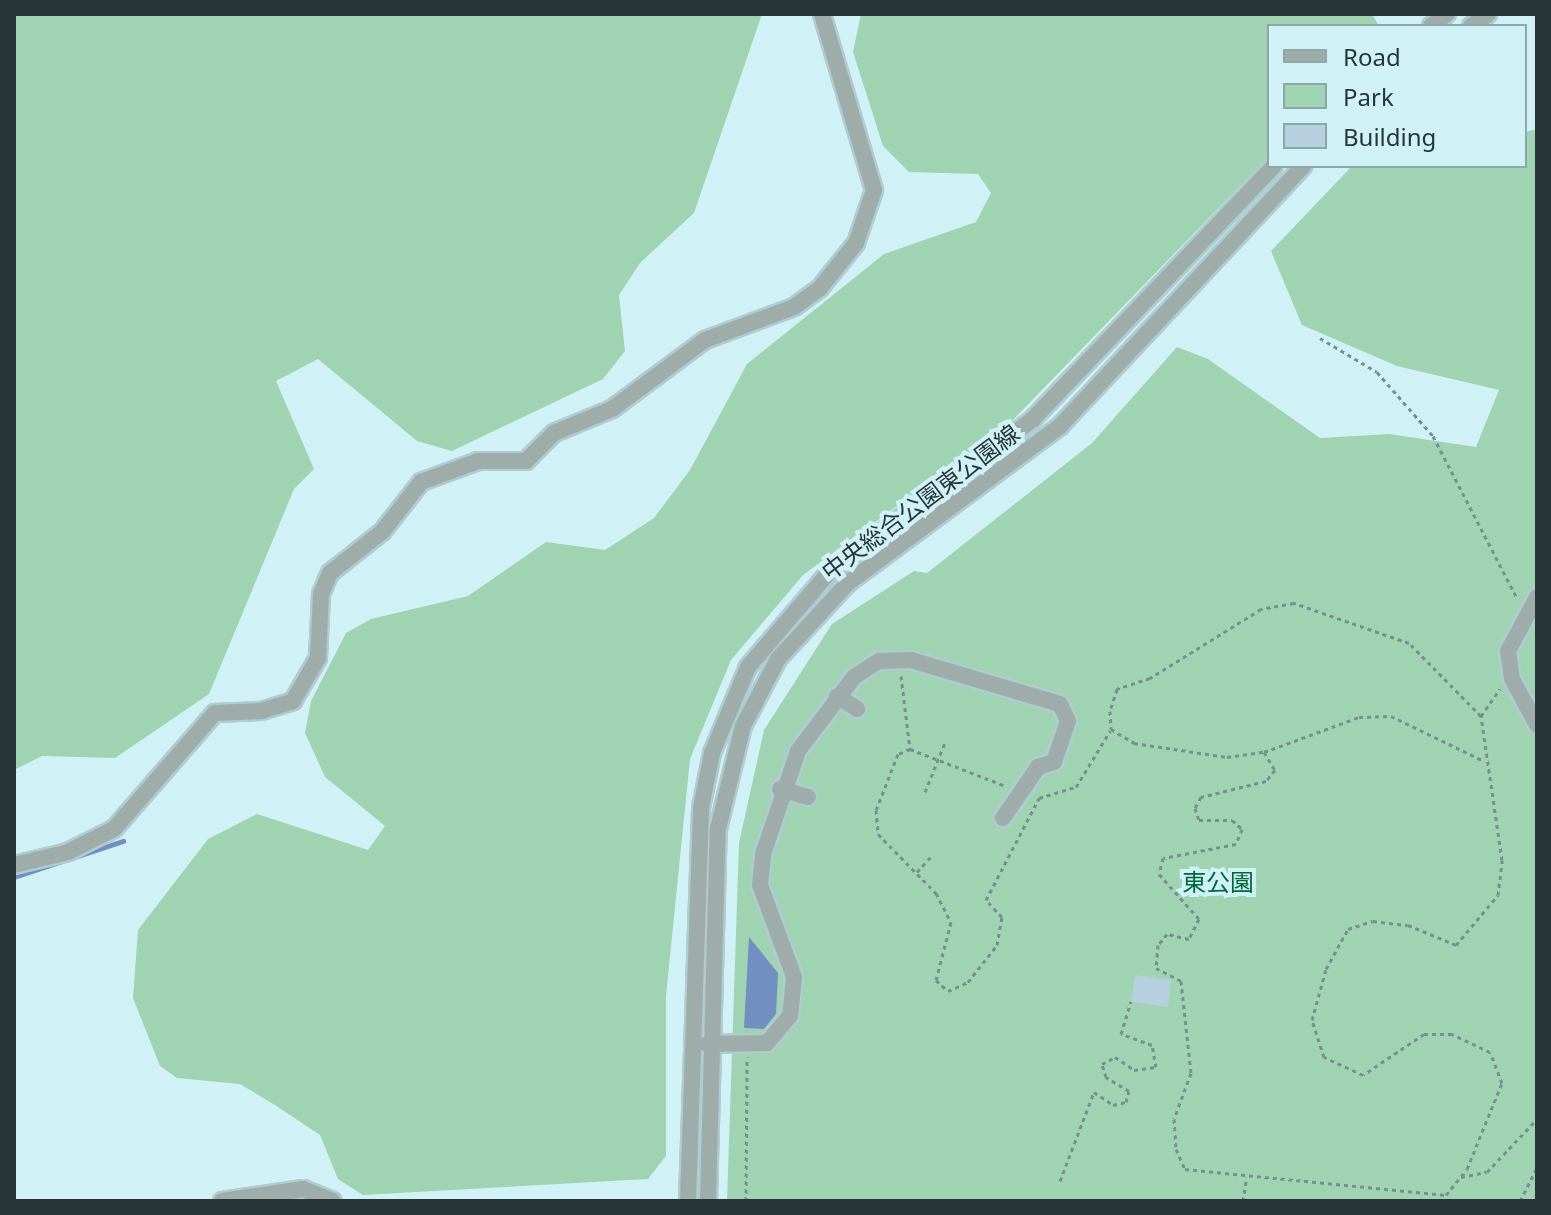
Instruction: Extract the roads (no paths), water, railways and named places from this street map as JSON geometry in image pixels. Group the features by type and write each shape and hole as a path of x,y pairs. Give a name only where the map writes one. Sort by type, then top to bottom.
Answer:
{"street":[{"path":"14,865 68,852 114,829 215,713 261,711 293,701 318,658 321,594 330,573 382,532 421,482 478,461 526,461 554,433 612,409 705,340 794,307 820,288 856,243 874,190 822,14"},
{"path":"688,1201 701,808 712,753 748,667 832,569 1033,419 1272,168"},
{"name":"中央総合公園東公園線","path":"708,1201 715,1044 718,829 743,726 778,659 848,583 1060,426 1301,168"},
{"path":"1537,597 1525,612 1508,651 1512,679 1537,725"},
{"path":"693,1043 747,1046 767,1043 790,1016 788,952 760,885 780,789 837,696 879,661 900,660 1060,704 1068,721 1054,762 1036,762 1022,792 1003,818"},
{"path":"837,696 857,709"},
{"path":"780,789 808,797"},
{"path":"222,1201 303,1189 332,1198"}],"water":[{"path":"749,937 778,973 776,1014 764,1029 744,1028"}],"waterway":[{"path":"14,877 123,841"}],"park label":[{"name":"東公園","path":"1218,882"}]}
